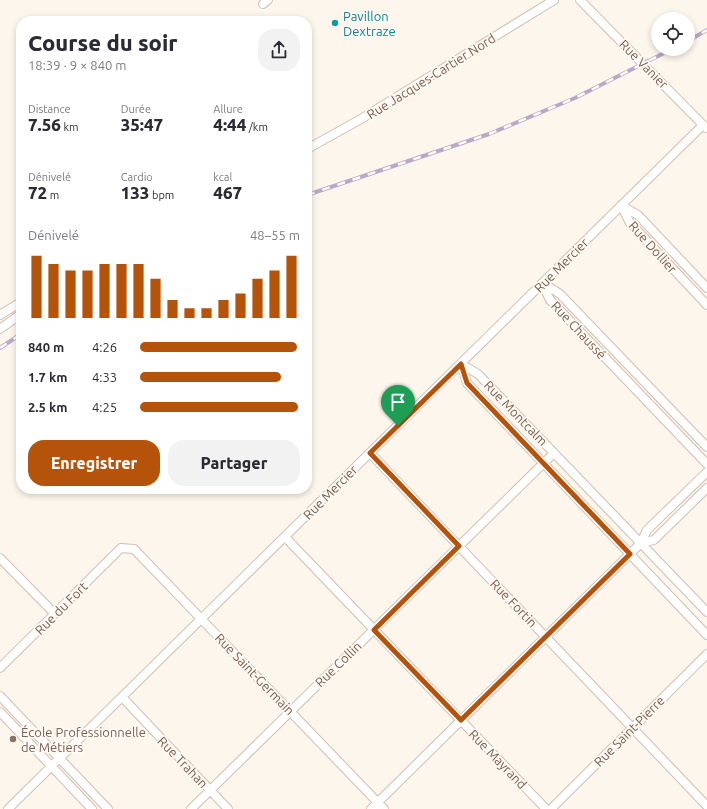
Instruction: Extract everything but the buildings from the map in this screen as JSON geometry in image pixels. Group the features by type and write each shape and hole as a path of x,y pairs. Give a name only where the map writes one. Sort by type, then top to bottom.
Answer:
{"street":[{"name":"Rue Jacques-Cartier Nord","path":"312,146 361,119 554,0"},
{"name":"Rue Vanier","path":"580,0 705,127"},
{"name":"Rue Mercier","path":"8,809 621,205 705,127"},
{"name":"Rue Dollier","path":"621,205 638,215 707,288"},
{"name":"Rue Dollier","path":"621,205 630,223 706,302"},
{"name":"Rue Chaussé","path":"542,283 560,294 707,447"},
{"name":"Rue Chaussé","path":"542,283 550,300 707,464"},
{"path":"0,315 16,305"},
{"path":"0,329 16,318"},
{"name":"Rue Montcalm","path":"461,364 478,374 707,612"},
{"name":"Rue Montcalm","path":"461,364 467,383 707,635"},
{"path":"626,380 635,372"},
{"name":"Rue Fortin","path":"370,453 707,806"},
{"name":"Rue Collin","path":"191,809 554,453"},
{"path":"370,809 641,543 647,530 707,472"},
{"path":"641,543 654,540 707,488"},
{"name":"Rue Mayrand","path":"285,537 546,809"},
{"name":"Rue Saint-Germain","path":"121,548 134,549 384,809"},
{"name":"Rue du Fort","path":"0,668 121,548"},
{"path":"0,558 54,614"},
{"name":"Rue Saint-Pierre","path":"551,809 707,654"},
{"path":"0,696 108,809"},
{"name":"Rue Trahan","path":"122,697 228,809"},
{"path":"0,712 92,809"}],"railway":[{"path":"695,37 707,30"},
{"path":"312,193 489,134 575,98 658,56"},
{"path":"0,348 16,337"}],"place":[{"name":"Pavillon Dextraze","path":"335,23"},
{"name":"École Professionnelle de Métiers","path":"13,739"}],"route":[{"path":"461,364 467,383 630,554 461,720 374,630 459,546 370,453 398,426 461,364"}]}
